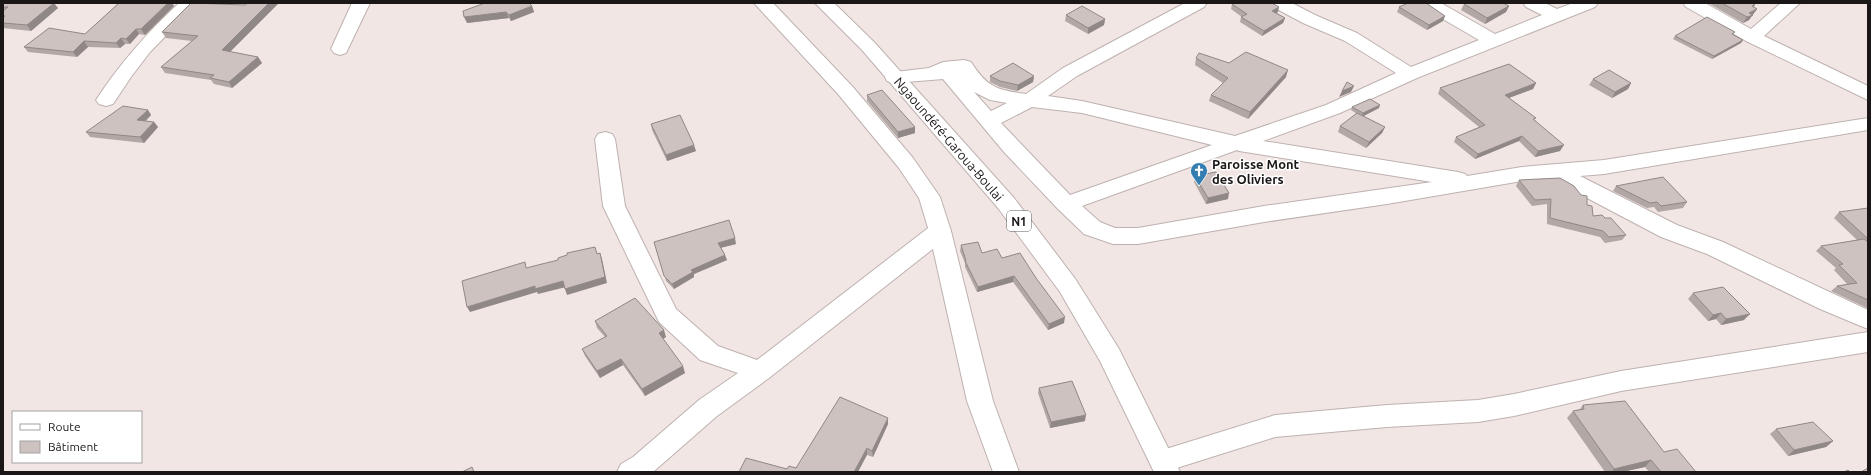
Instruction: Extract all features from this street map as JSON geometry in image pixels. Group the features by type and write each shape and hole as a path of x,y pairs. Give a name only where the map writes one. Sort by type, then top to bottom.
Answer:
{"main road":[{"path":"106,100 120,76 150,39 189,3"},
{"path":"340,49 361,3"},
{"path":"763,3 845,90 906,163 929,197 940,231 980,401 1006,472"},
{"name":"Ngaoundéré-Garoua-Boulai","path":"824,3 868,46 1006,203 1068,286 1110,356 1164,467"},
{"path":"988,121 1028,101 1070,72 1198,3"},
{"path":"1279,3 1309,19 1351,37 1410,74"},
{"path":"1428,3 1494,41"},
{"path":"1532,3 1556,16"},
{"path":"1066,204 1333,110 1410,74 1589,3"},
{"path":"1692,3 1752,37 1868,94"},
{"path":"1752,37 1791,3"},
{"path":"933,73 943,68 964,66 970,77 981,88 997,96 1082,107 1153,125 1239,144 1475,182"},
{"path":"894,77 933,73 948,74 1010,147 1066,204 1092,228 1113,236 1138,236 1264,214 1387,197 1475,182 1553,171 1612,166 1868,124"},
{"path":"605,139 609,180 614,206 667,316 709,353 760,371"},
{"path":"1553,171 1669,231 1715,248 1868,320"},
{"path":"630,472 642,465 708,408 760,371 940,231"},
{"path":"1164,467 1275,426 1387,416 1478,411 1514,405 1622,381 1868,342"}],"building":[{"path":"3,3 54,3 27,25 3,23 3,17 5,16 3,16 3,11 8,7 3,7"},
{"path":"119,3 168,3 141,29 136,29 126,39 121,38 116,43 84,41 73,52 24,47 49,28 85,34"},
{"path":"191,3 245,5 248,3 269,3 222,50 258,57 229,82 210,78 214,75 161,67 198,36 162,32"},
{"path":"485,3 529,3 532,6 509,15 506,12 464,17 463,11"},
{"path":"1272,3 1279,7 1272,11 1285,18 1264,31 1241,17 1247,14 1232,4"},
{"path":"1408,3 1426,3 1445,16 1429,25 1399,7"},
{"path":"1503,3 1509,6 1487,18 1464,4"},
{"path":"1722,3 1752,3 1755,5 1752,6 1757,9 1749,13 1753,15 1747,17"},
{"path":"1082,6 1105,19 1088,28 1066,15"},
{"path":"1707,17 1735,32 1732,34 1743,40 1714,56 1675,36"},
{"path":"1246,52 1288,70 1250,112 1211,95 1228,78 1196,58 1199,53 1229,63"},
{"path":"1013,63 1034,76 1018,85 1000,81 990,76"},
{"path":"1509,64 1536,83 1505,95 1536,118 1533,119 1564,145 1538,151 1522,136 1478,154 1456,137 1485,125 1440,88"},
{"path":"1609,70 1631,83 1615,92 1593,79"},
{"path":"1347,82 1354,86 1342,91"},
{"path":"882,90 915,127 898,132 867,95"},
{"path":"1370,99 1380,105 1363,113 1352,107"},
{"path":"123,106 148,110 137,120 154,122 140,137 86,132"},
{"path":"1357,113 1385,127 1369,142 1340,126"},
{"path":"680,115 694,145 666,155 651,124"},
{"path":"1216,172 1229,193 1208,198 1195,176"},
{"path":"1663,177 1687,202 1661,206 1657,202 1650,203 1616,186"},
{"path":"1560,178 1574,186 1581,195 1587,196 1587,205 1592,206 1593,216 1602,215 1605,218 1611,218 1626,235 1609,237 1603,231 1550,218 1551,199 1535,200 1519,180"},
{"path":"1868,208 1868,239 1839,212"},
{"path":"729,220 735,238 718,243 725,255 691,270 693,272 672,284 664,276 654,242"},
{"path":"1864,239 1868,242 1868,300 1837,286 1857,283 1839,265 1843,264 1821,246"},
{"path":"978,242 982,253 997,249 1002,258 1020,253 1036,278 1065,317 1049,324 1014,276 978,287 965,261 961,245"},
{"path":"595,247 597,254 600,253 605,277 565,289 563,281 535,289 535,286 467,307 462,281 525,262 526,268 558,260 558,258 567,255 567,253"},
{"path":"1723,287 1750,314 1726,319 1721,313 1713,315 1693,293"},
{"path":"635,298 664,330 659,333 683,366 642,389 621,359 597,371 582,349 607,336 595,321"},
{"path":"1072,381 1086,415 1051,422 1039,388"},
{"path":"840,397 888,418 872,451 867,448 854,472 739,472 746,458 787,469 789,466 796,468"},
{"path":"1625,401 1664,452 1677,449 1696,472 1661,472 1651,460 1614,469 1573,411 1584,409 1583,405"},
{"path":"1813,422 1833,441 1794,450 1776,429"},
{"path":"472,467 474,472 462,472"},
{"path":"1868,468 1868,472 1861,472"}],"place":[{"name":"Paroisse Mont des Oliviers","path":"1199,186"}]}
